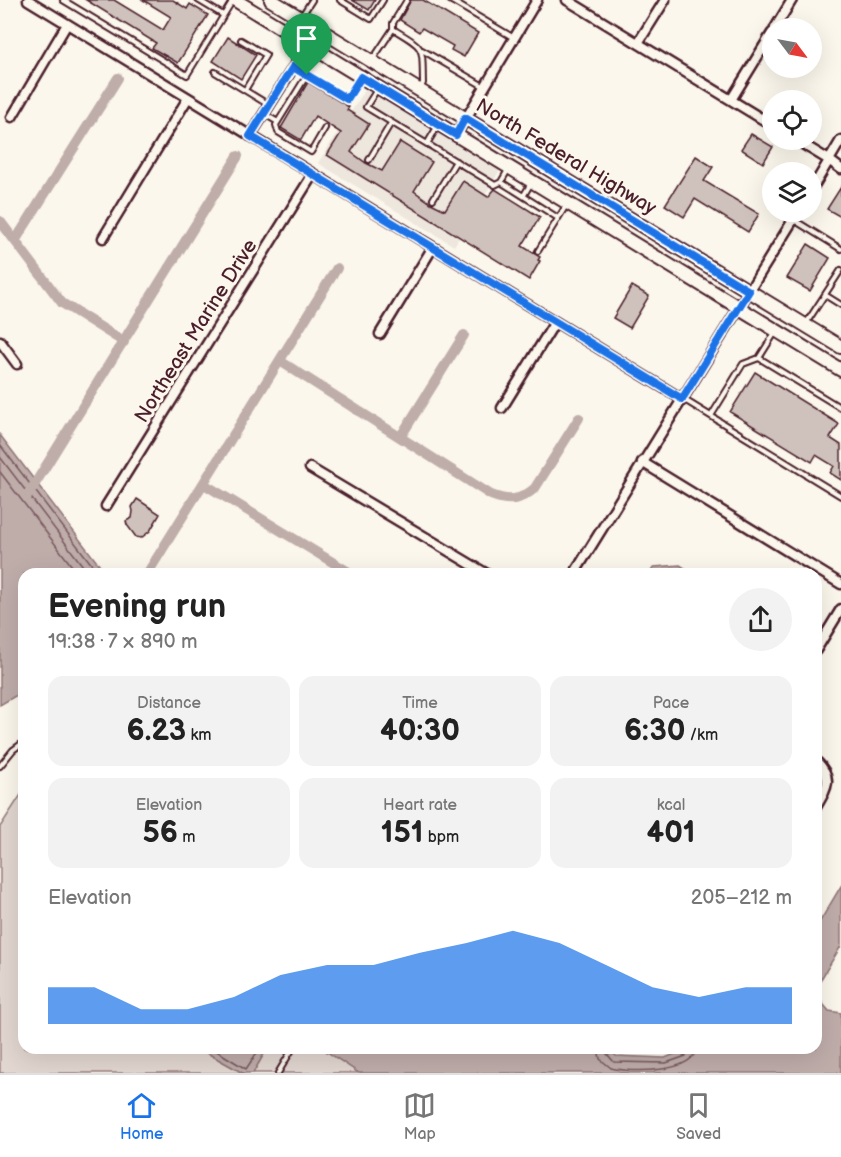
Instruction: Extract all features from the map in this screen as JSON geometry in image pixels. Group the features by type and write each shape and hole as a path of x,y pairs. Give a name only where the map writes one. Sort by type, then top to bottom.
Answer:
{"main road":[{"name":"North Federal Highway","path":"234,0 841,370"},
{"name":"North Federal Highway","path":"272,0 841,347"}],"street":[{"path":"28,0 682,399"},
{"path":"456,135 537,0"},
{"path":"567,0 762,119"},
{"path":"638,43 665,0"},
{"path":"781,18 792,0"},
{"path":"12,117 68,24"},
{"path":"250,136 308,44"},
{"path":"731,100 762,49"},
{"path":"103,238 188,98"},
{"path":"822,171 841,140"},
{"path":"813,150 841,169"},
{"name":"Northeast Marine Drive","path":"106,506 313,174"},
{"path":"578,568 791,222"},
{"path":"380,334 433,247"},
{"path":"502,408 555,322"},
{"path":"0,341 17,364"},
{"path":"642,462 815,568"},
{"path":"310,468 477,568"},
{"path":"822,572 841,584"},
{"path":"822,640 841,609"},
{"path":"822,767 828,779 822,797"}],"lane":[{"path":"63,0 187,75 234,0"},
{"path":"198,0 223,15"},
{"path":"301,18 312,0"},
{"path":"340,0 372,19 383,0"},
{"path":"371,61 393,29 393,23 407,0"},
{"path":"450,0 514,38"},
{"path":"393,29 415,42 421,49 485,87"},
{"path":"241,40 266,55 244,90"},
{"path":"419,90 423,84 421,49"},
{"path":"293,67 347,99 361,77"},
{"path":"215,72 270,105"},
{"path":"307,75 276,125 279,132 311,152 325,129"},
{"path":"378,87 366,107 391,123 495,185 501,182 509,167"},
{"path":"264,114 278,122"},
{"path":"369,160 391,123"},
{"path":"427,144 439,124"},
{"path":"433,199 456,161"},
{"path":"524,195 532,181"},
{"path":"501,182 558,218"},
{"path":"538,251 568,203"},
{"path":"804,222 841,249"},
{"path":"806,326 841,270"},
{"path":"825,295 841,305"},
{"path":"711,416 743,364 759,358 776,331"},
{"path":"759,358 841,408"},
{"path":"682,399 841,496"},
{"path":"0,766 18,746"},
{"path":"278,1073 289,1054"}],"shaded area":[{"path":"367,87 500,170 454,246 318,163"},
{"path":"18,799 18,1054 209,1054 243,1073 0,1073 0,827"},
{"path":"264,1054 330,1054 359,1073 253,1073"}],"water":[{"path":"0,435 101,568 18,568 18,696 0,705"},
{"path":"680,565 685,568 653,568"},
{"path":"841,886 841,946 822,977 822,918"},
{"path":"822,1003 829,1011 841,1013 841,1073 359,1073 330,1054 614,1054 616,1056 665,1058 675,1054 822,1054"},
{"path":"209,1054 264,1054 253,1073 243,1073"}],"building":[{"path":"86,0 114,0 163,30 171,17 143,0 173,0 187,9 190,4 208,15 178,63 152,48 156,43"},
{"path":"352,0 375,0 369,10"},
{"path":"411,0 423,0 478,33 464,57 451,50 453,46 422,28 419,32 400,20"},
{"path":"228,37 256,55 241,79 213,61"},
{"path":"308,82 349,107 347,110 369,124 351,152 366,163 382,171 400,142 432,162 414,191 431,203 445,210 463,181 488,197 495,189 540,217 522,246 540,257 529,280 327,155 341,133 315,116 301,140 281,128"},
{"path":"751,134 762,140 762,150 771,150 762,162 741,149"},
{"path":"696,156 713,167 704,181 759,214 748,232 695,199 684,217 665,205"},
{"path":"841,187 841,217 827,209"},
{"path":"808,244 830,258 810,291 787,278"},
{"path":"632,286 649,296 630,328 613,318"},
{"path":"755,372 839,424 830,438 841,445 841,480 830,473 834,466 816,455 812,462 730,412"},
{"path":"137,499 160,514 150,531 141,538 136,537 126,521 132,518 132,507"}],"waterway":[{"path":"15,241 118,78"},
{"path":"28,495 238,156"},
{"path":"0,221 62,303 124,342"},
{"path":"151,568 337,268"},
{"path":"401,436 464,335"},
{"path":"280,361 491,495 503,499 519,498 535,488 579,418"},
{"path":"204,484 342,568"}],"route":[{"path":"293,67 307,75 347,99 361,77 456,135 465,118 749,291 682,399 250,136 293,67"}]}
